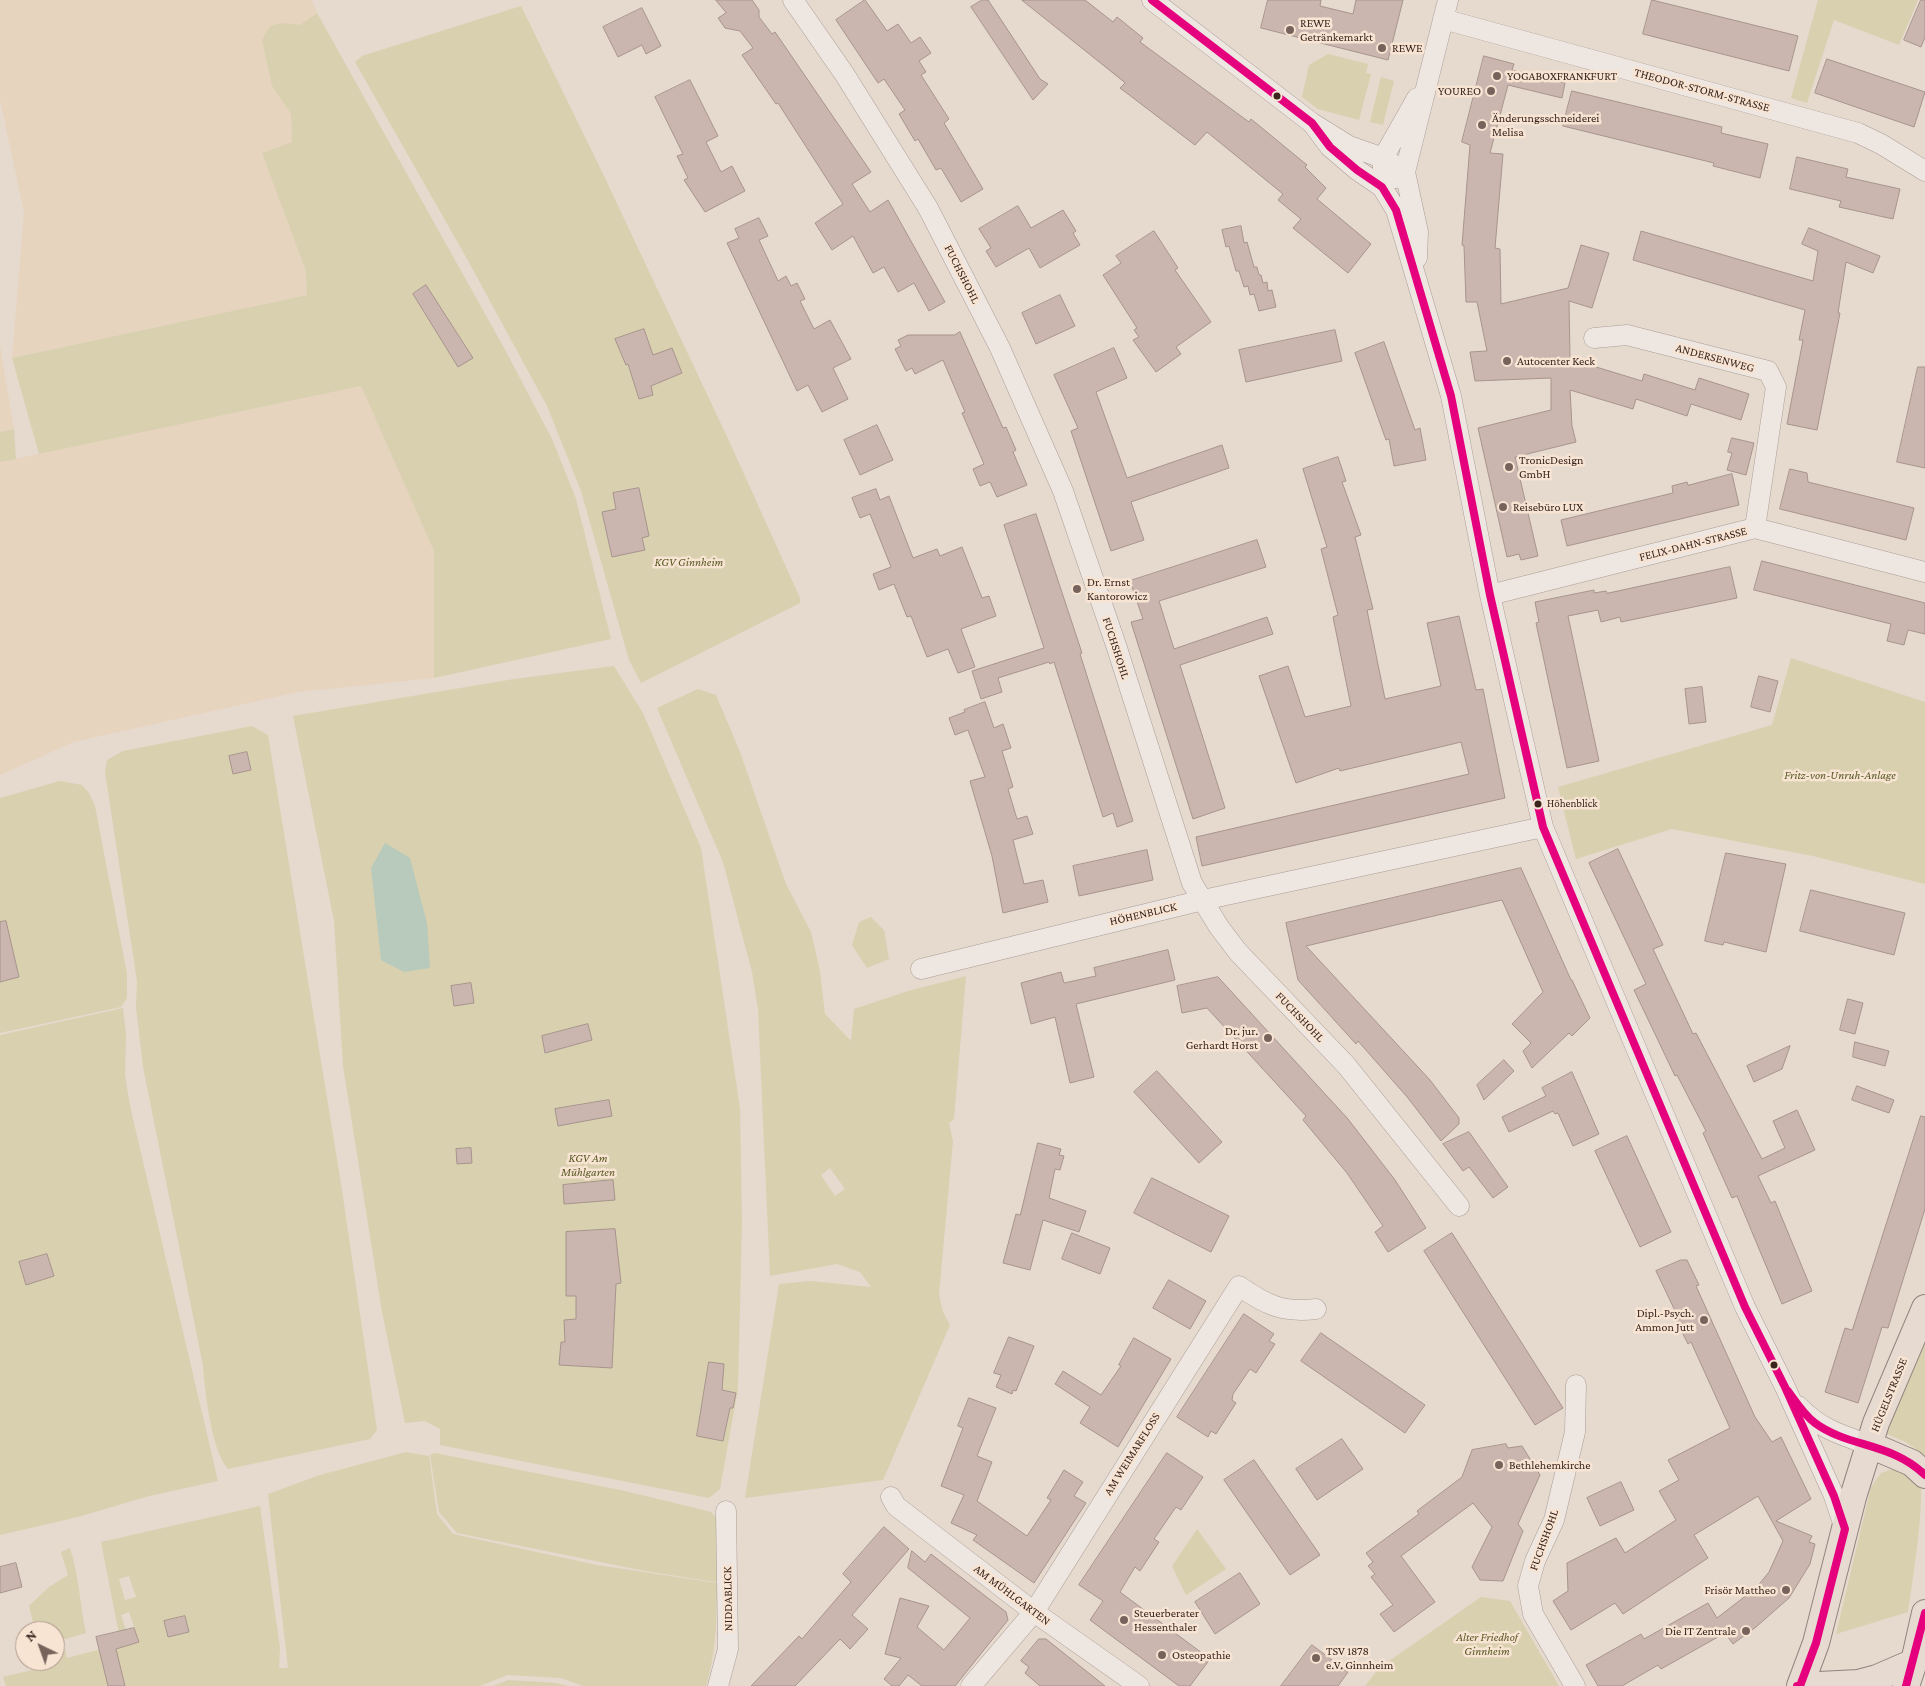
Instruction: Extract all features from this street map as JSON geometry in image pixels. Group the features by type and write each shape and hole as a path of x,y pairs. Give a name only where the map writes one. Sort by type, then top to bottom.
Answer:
{"main road":[{"name":"HÜGELSTRASSE","path":"1799,1686 1816,1643 1845,1529 1876,1423 1925,1308"},
{"path":"1870,1445 1904,1459 1918,1467 1925,1475"},
{"path":"1906,1686 1920,1661 1925,1613"},
{"path":"1799,1686 1858,1683 1877,1678 1920,1661"}],"street":[{"name":"FUCHSHOHL","path":"793,0 845,75 928,208 1000,348 1063,491 1116,645 1192,883 1238,952 1346,1065 1459,1206"},
{"path":"1152,0 1312,123 1349,146 1383,158 1405,172"},
{"path":"1416,272 1418,232 1405,172 1446,10"},
{"name":"THEODOR-STORM-STRASSE","path":"1446,10 1858,133 1881,144 1925,171"},
{"path":"1382,187 1383,158 1431,69"},
{"path":"1312,123 1330,147 1357,170 1382,187 1396,210 1416,272 1451,396 1490,595 1543,827 1745,1307 1785,1387 1834,1496 1845,1529"},
{"path":"1382,187 1405,172"},
{"name":"ANDERSENWEG","path":"1594,338 1626,334 1768,371 1776,388 1755,528"},
{"name":"FELIX-DAHN-STRASSE","path":"1490,595 1755,528 1925,570"},
{"name":"HÖHENBLICK","path":"921,970 1203,900 1543,827"},
{"name":"AM WEIMARFLOSS","path":"971,1686 1034,1612 1239,1286 1263,1303 1294,1312 1316,1309"},
{"name":"FUCHSHOHL","path":"1575,1686 1533,1614 1528,1586 1535,1561 1554,1520 1575,1432 1576,1384"},
{"path":"1785,1387 1812,1420 1822,1428 1870,1445"},
{"name":"AM MÜHLGARTEN","path":"891,1497 896,1506 1034,1612 1139,1686"},
{"name":"NIDDABLICK","path":"718,1686 728,1649 726,1511"}],"shaded area":[{"path":"0,0 312,0 317,13 300,26 283,23 272,86 291,114 292,142 262,153 306,272 307,295 12,358 24,212 0,100"},
{"path":"0,345 14,429 0,432"},
{"path":"361,386 434,551 434,678 298,692 74,742 0,775 0,462"},
{"path":"385,843 410,858 427,923 430,968 404,972 381,960 371,868"}],"green space":[{"path":"1818,0 1918,0 1899,45 1834,20 1807,103 1791,98"},
{"name":"KGV Ginnheim","path":"521,6 604,176 730,443 800,598 800,603 641,683 629,660 581,491 547,406 466,257 355,62 362,56"},
{"path":"317,13 503,346 552,439 576,499 611,639 434,678 434,551 361,386 39,454 12,358 307,295 306,272 262,153 292,142 291,114 272,86 262,40 270,26 283,23 300,25"},
{"path":"1328,54 1368,64 1366,73 1371,74 1359,120 1318,109 1302,97 1309,65"},
{"path":"1381,77 1394,81 1383,125 1370,122"},
{"path":"14,429 16,459 0,462 0,432"},
{"name":"Fritz-von-Unruh-Anlage","path":"1791,658 1925,702 1925,884 1813,856 1672,829 1576,859 1558,787 1772,725"},
{"name":"KGV Am Mühlgarten","path":"614,666 643,713 701,848 740,1108 742,1222 738,1389 720,1489 709,1498 440,1445 440,1429 425,1421 405,1423 382,1312 343,1066 334,921 293,716 514,679"},
{"path":"698,689 716,695 740,752 786,884 811,932 820,971 825,1014 851,1041 854,1009 908,991 966,976 954,1119 949,1123 953,1141 939,1294 943,1312 950,1325 883,1480 745,1498 779,1284 810,1281 871,1287 860,1272 837,1264 770,1276 758,1010 752,972 723,862 657,708","holes":["830,1168 845,1189 835,1196 821,1175"]},
{"path":"252,726 268,735 342,1190 377,1430 370,1439 228,1469 217,1448 210,1420 203,1366 143,1067 136,1007 137,981 105,772 107,760 123,751"},
{"path":"60,781 82,785 89,793 95,806 127,974 127,998 121,1007 0,1033 0,798"},
{"path":"871,917 884,930 889,959 867,968 852,945 859,922"},
{"path":"123,1008 126,1035 125,1075 130,1106 218,1481 149,1496 78,1517 0,1535 0,1035"},
{"path":"1925,1330 1925,1456 1906,1442 1884,1433"},
{"path":"406,1452 429,1456 437,1514 453,1534 597,1565 717,1583 714,1648 706,1686 583,1686 561,1678 507,1675 480,1686 125,1686 117,1654 101,1658 108,1686 6,1686 3,1677 28,1671 65,1671 65,1651 67,1658 121,1644 101,1542 260,1506 280,1648 279,1668 288,1668 268,1494 320,1475","holes":["129,1576 136,1597 125,1600 119,1579","129,1612 139,1642 130,1644 121,1615","185,1616 189,1632 168,1637 164,1621"]},
{"path":"435,1453 625,1491 711,1512 721,1524 720,1579 715,1582 645,1571 457,1533 439,1512 430,1455"},
{"path":"1896,1468 1920,1482 1921,1492 1917,1544 1908,1612 1836,1634 1871,1487 1881,1473"},
{"path":"1197,1529 1226,1569 1186,1595 1172,1566"},
{"path":"70,1548 75,1569 86,1633 65,1639 65,1621 33,1621 29,1606 49,1587 68,1575 61,1552"},
{"name":"Alter Friedhof Ginnheim","path":"1481,1597 1510,1601 1559,1686 1365,1686 1379,1668"},
{"path":"508,1680 556,1683 568,1686 493,1686"}],"building":[{"path":"716,0 752,0 759,10 759,17 772,34 775,32 871,172 852,184 870,212 888,200 945,302 929,311 914,283 898,292 884,267 873,273 853,236 832,250 815,223 843,204 778,103 776,104 742,55 753,48 740,31 725,28 718,18 726,13"},
{"path":"865,0 887,31 898,24 911,43 920,37 931,53 919,61 926,72 921,75 949,119 944,123 983,189 961,202 941,168 936,170 918,139 915,141 899,114 905,110 884,79 878,83 836,20"},
{"path":"982,0 988,0 1040,79 1048,84 1033,100 971,7"},
{"path":"1022,0 1085,0 1113,22 1117,17 1143,38 1140,42 1249,122 1251,119 1307,165 1305,167 1326,188 1317,199 1371,244 1348,273 1293,228 1301,219 1278,200 1283,194 1207,132 1195,145 1120,88 1125,83"},
{"path":"1268,0 1321,0 1320,6 1353,14 1356,0 1403,0 1388,60 1261,28"},
{"path":"1652,0 1798,36 1789,71 1643,34"},
{"path":"1921,0 1925,0 1925,37 1921,47 1904,40"},
{"path":"642,8 661,46 646,54 642,45 618,57 603,27"},
{"path":"1484,56 1514,64 1512,70 1565,83 1562,98 1508,85 1490,153 1503,154 1495,248 1500,249 1501,304 1568,288 1581,245 1609,253 1592,308 1569,301 1570,359 1642,381 1644,374 1695,390 1699,378 1749,394 1741,420 1691,404 1687,416 1636,399 1633,409 1570,390 1572,426 1576,442 1515,457 1538,556 1521,560 1519,554 1507,557 1478,428 1551,410 1551,378 1475,381 1470,352 1487,351 1477,302 1466,302 1464,246 1462,245 1470,145 1462,142"},
{"path":"1827,59 1925,92 1914,127 1815,93"},
{"path":"690,80 718,136 706,142 721,172 732,166 745,191 705,212 684,180 688,178 677,156 683,154 655,97"},
{"path":"1572,91 1722,127 1721,133 1768,144 1760,178 1713,166 1714,163 1563,126"},
{"path":"1797,157 1848,169 1846,177 1900,189 1893,219 1839,207 1841,201 1790,189"},
{"path":"1018,206 1031,228 1063,210 1076,231 1073,233 1080,245 1040,268 1029,248 996,267 986,251 991,248 979,229"},
{"path":"759,218 768,236 759,240 778,281 786,276 791,286 797,283 805,299 800,301 814,329 830,320 851,359 833,368 848,399 822,412 808,385 797,391 727,243 739,238 735,229"},
{"path":"1241,226 1244,243 1247,242 1254,267 1257,267 1263,283 1267,282 1268,291 1272,290 1276,307 1259,311 1254,294 1250,295 1248,286 1244,287 1239,271 1236,271 1229,246 1226,247 1222,230"},
{"path":"1809,228 1880,256 1873,273 1846,262 1838,313 1840,313 1817,430 1787,424 1803,340 1799,340 1805,310 1633,260 1641,231 1813,281 1818,251 1802,244"},
{"path":"1154,231 1178,268 1175,270 1211,322 1176,347 1181,354 1156,372 1133,340 1139,337 1134,330 1137,328 1103,275 1121,263 1116,256"},
{"path":"426,285 473,358 458,367 413,294"},
{"path":"1060,295 1075,326 1036,344 1022,313"},
{"path":"644,329 653,355 672,348 682,373 651,386 653,395 639,399 628,364 626,365 615,339"},
{"path":"1335,330 1342,361 1246,382 1239,350"},
{"path":"960,332 1003,428 1006,427 1016,450 1013,452 1027,485 997,497 990,482 980,486 973,469 984,464 962,413 965,412 943,360 915,374 912,368 906,371 895,349 901,346 898,340 908,335 954,335"},
{"path":"1384,342 1415,430 1420,428 1426,460 1394,466 1389,439 1386,440 1355,353"},
{"path":"1114,348 1127,378 1096,392 1127,478 1222,445 1229,468 1131,502 1144,540 1111,551 1071,431 1078,428 1054,375"},
{"path":"1918,367 1925,367 1925,468 1897,462"},
{"path":"877,425 893,460 860,475 844,440"},
{"path":"1732,438 1754,443 1746,475 1727,470 1732,453 1728,452"},
{"path":"1338,457 1346,481 1342,482 1361,535 1355,537 1373,609 1367,610 1385,699 1441,686 1427,623 1459,616 1476,690 1483,689 1505,798 1202,866 1196,837 1469,774 1461,742 1340,771 1339,768 1296,783 1259,676 1288,666 1305,717 1351,706 1333,617 1338,615 1321,549 1327,547 1303,469"},
{"path":"1790,469 1807,473 1808,482 1914,508 1906,540 1780,509"},
{"path":"1732,474 1739,505 1567,546 1561,520 1673,493 1672,486 1687,482 1688,485"},
{"path":"639,488 649,536 642,538 645,550 612,557 602,512 616,509 613,493"},
{"path":"876,489 880,500 889,496 913,558 937,549 940,556 962,547 982,598 989,596 996,616 961,629 975,667 958,673 948,649 927,657 911,616 907,617 894,584 879,590 873,574 891,567 870,514 860,518 852,498"},
{"path":"1036,514 1082,653 1080,654 1133,821 1117,827 1113,813 1103,817 1054,662 998,678 1002,692 981,699 972,671 1044,648 1004,525"},
{"path":"1257,540 1266,567 1159,601 1174,649 1267,617 1273,634 1180,665 1225,808 1193,819 1131,622 1143,619 1130,581"},
{"path":"1762,561 1925,603 1925,634 1908,630 1904,645 1887,641 1891,624 1754,590"},
{"path":"1730,567 1737,598 1621,622 1620,617 1601,622 1598,610 1568,616 1599,761 1567,768 1536,623 1539,622 1535,602 1594,590 1594,593 1606,591 1607,593"},
{"path":"1759,676 1778,681 1770,712 1751,707"},
{"path":"1702,687 1706,722 1689,724 1685,689"},
{"path":"985,702 994,728 1003,724 1011,748 1002,751 1013,787 1008,789 1017,819 1027,816 1033,834 1013,840 1024,884 1043,880 1048,902 1003,913 992,856 970,781 985,777 968,730 955,735 949,718"},
{"path":"247,752 251,770 233,774 229,756"},
{"path":"1618,849 1663,945 1653,949 1693,1034 1696,1033 1762,1159 1785,1148 1773,1121 1797,1110 1815,1150 1758,1176 1771,1203 1775,1201 1812,1291 1782,1304 1737,1196 1732,1198 1703,1133 1706,1131 1677,1075 1675,1076 1634,990 1646,984 1589,863"},
{"path":"1147,850 1153,880 1079,896 1073,866"},
{"path":"1726,853 1786,864 1766,952 1724,942 1723,945 1705,941"},
{"path":"1521,868 1590,1018 1572,1036 1569,1033 1532,1068 1523,1051 1531,1043 1512,1024 1543,992 1502,900 1306,946 1430,1080 1459,1118 1459,1124 1441,1141 1408,1098 1358,1041 1356,1044 1298,980 1286,923"},
{"path":"1811,890 1905,913 1894,955 1800,931"},
{"path":"6,921 19,977 0,982 0,922"},
{"path":"1168,950 1175,980 1076,1004 1094,1077 1070,1083 1055,1017 1031,1024 1021,983 1061,972 1064,983 1096,976 1094,968"},
{"path":"1218,977 1348,1119 1395,1180 1426,1228 1388,1252 1375,1232 1383,1226 1347,1173 1303,1120 1306,1116 1207,1008 1182,1013 1177,986"},
{"path":"471,983 474,1003 454,1006 451,986"},
{"path":"1848,999 1863,1003 1855,1034 1840,1030"},
{"path":"588,1024 592,1040 545,1053 542,1036"},
{"path":"1855,1042 1889,1051 1885,1066 1853,1057"},
{"path":"1790,1046 1782,1069 1754,1082 1747,1066"},
{"path":"1504,1060 1514,1071 1484,1100 1477,1085"},
{"path":"1157,1071 1222,1142 1199,1163 1134,1092"},
{"path":"1572,1072 1599,1134 1573,1146 1558,1113 1555,1114 1553,1111 1509,1132 1502,1117 1546,1096 1542,1088"},
{"path":"1857,1086 1894,1100 1889,1113 1852,1100"},
{"path":"609,1100 612,1116 558,1126 555,1109"},
{"path":"1921,1116 1925,1117 1925,1209 1888,1328 1882,1327 1858,1403 1825,1392 1845,1328 1852,1330"},
{"path":"1469,1132 1508,1187 1493,1198 1469,1167 1463,1171 1443,1144"},
{"path":"1627,1136 1671,1232 1640,1247 1595,1151"},
{"path":"1038,1143 1061,1149 1059,1155 1064,1156 1060,1170 1055,1169 1049,1198 1086,1211 1079,1232 1043,1220 1030,1270 1003,1263 1016,1214 1020,1215"},
{"path":"471,1148 472,1163 457,1164 456,1149"},
{"path":"1152,1178 1229,1216 1211,1252 1134,1213"},
{"path":"613,1180 615,1200 564,1204 563,1185"},
{"path":"615,1229 621,1283 616,1284 612,1368 559,1365 561,1342 565,1342 564,1320 576,1319 576,1296 566,1296 566,1232"},
{"path":"1072,1233 1110,1248 1100,1274 1062,1259"},
{"path":"1452,1233 1563,1408 1535,1425 1424,1251"},
{"path":"47,1254 54,1276 26,1285 19,1262"},
{"path":"1681,1260 1687,1260 1699,1285 1696,1286 1755,1417 1772,1442 1781,1437 1811,1499 1776,1521 1812,1536 1809,1542 1815,1544 1810,1564 1789,1598 1733,1644 1725,1633 1661,1669 1658,1665 1622,1686 1598,1686 1586,1665 1641,1634 1644,1639 1708,1603 1717,1618 1756,1588 1769,1572 1783,1541 1758,1496 1694,1535 1708,1558 1623,1614 1615,1603 1571,1630 1553,1601 1568,1591 1567,1563 1616,1538 1625,1553 1676,1520 1659,1491 1679,1480 1668,1460 1730,1428 1691,1342 1688,1344 1675,1318 1678,1317 1656,1271"},
{"path":"1169,1280 1206,1301 1190,1329 1153,1308"},
{"path":"1244,1314 1274,1334 1269,1341 1275,1344 1256,1373 1250,1369 1233,1394 1232,1400 1236,1403 1216,1434 1211,1431 1208,1437 1177,1417"},
{"path":"1321,1333 1425,1405 1405,1433 1301,1361"},
{"path":"1009,1337 1034,1346 1016,1391 1013,1390 1012,1394 996,1387 1001,1375 994,1373"},
{"path":"1134,1338 1171,1359 1118,1447 1080,1423 1090,1407 1055,1384 1063,1371 1101,1395 1121,1366 1119,1365"},
{"path":"709,1362 724,1364 722,1390 736,1393 733,1408 730,1408 723,1441 697,1436"},
{"path":"969,1398 996,1408 977,1456 992,1462 977,1501 1027,1536 1051,1500 1047,1498 1064,1470 1083,1482 1074,1496 1086,1503 1034,1583 973,1540 977,1535 951,1523 964,1495 941,1486 963,1428 958,1426"},
{"path":"1342,1439 1363,1469 1317,1500 1296,1469"},
{"path":"1506,1444 1508,1448 1522,1446 1540,1475 1518,1524 1523,1531 1503,1581 1480,1580 1472,1567 1492,1527 1473,1503 1401,1556 1435,1602 1394,1632 1380,1614 1393,1605 1371,1577 1375,1574 1368,1566 1373,1562 1366,1553 1419,1514 1417,1511 1462,1477 1472,1450"},
{"path":"1167,1453 1203,1477 1181,1510 1176,1507 1154,1539 1159,1542 1140,1571 1135,1567 1120,1592 1210,1659 1190,1686 1179,1686 1090,1620 1103,1601 1079,1585"},
{"path":"1254,1460 1320,1555 1290,1575 1224,1480"},
{"path":"1621,1482 1634,1510 1600,1526 1587,1498"},
{"path":"884,1527 909,1549 852,1615 868,1629 850,1649 840,1639 795,1686 751,1686 799,1636 802,1639 851,1582 843,1574"},
{"path":"912,1551 925,1562 931,1554 1006,1612 1008,1620 955,1686 922,1686 908,1675 899,1686 892,1686 884,1679 901,1658 885,1654 900,1598 929,1606 917,1627 944,1650 970,1618 908,1568"},
{"path":"16,1563 22,1587 0,1593 0,1567"},
{"path":"1240,1573 1260,1604 1215,1634 1195,1602"},
{"path":"185,1616 189,1632 168,1637 164,1621"},
{"path":"134,1628 139,1642 116,1649 125,1686 108,1686 96,1637"},
{"path":"1039,1639 1046,1639 1105,1686 1040,1686 1025,1673 1029,1667 1021,1661"},
{"name":"TSV 1878 e.V. Ginnheim","path":"1312,1645 1348,1672 1338,1686 1281,1686"}],"transit line":[{"path":"1152,0 1312,123 1330,147 1357,170 1382,187 1396,210 1451,396 1490,595 1543,827 1745,1307 1785,1387 1834,1496 1845,1529 1816,1643 1800,1686 1797,1686"},
{"path":"1788,1391 1807,1416 1828,1431 1898,1456 1912,1464 1925,1475"},
{"path":"1906,1686 1925,1613"}],"place":[{"name":"REWE Getränkemarkt","path":"1290,30"},
{"name":"REWE","path":"1382,48"},
{"name":"YOGABOXFRANKFURT","path":"1497,76"},
{"name":"YOUREO","path":"1491,91"},
{"name":"Änderungsschneiderei Melisa","path":"1482,125"},
{"name":"Autocenter Keck","path":"1507,361"},
{"name":"TronicDesign GmbH","path":"1509,467"},
{"name":"Reisebüro LUX","path":"1503,507"},
{"name":"Dr. Ernst Kantorowicz","path":"1077,589"},
{"name":"Höhenblick","path":"1538,804"},
{"name":"Dr. jur. Gerhardt Horst","path":"1268,1038"},
{"name":"Dipl.-Psych. Ammon Jutt","path":"1704,1320"},
{"name":"Bethlehemkirche","path":"1499,1465"},
{"name":"Frisör Mattheo","path":"1786,1590"},
{"name":"Steuerberater Hessenthaler","path":"1124,1620"},
{"name":"Die IT Zentrale","path":"1746,1631"},
{"name":"Osteopathie","path":"1162,1655"},
{"name":"TSV 1878 e.V. Ginnheim","path":"1316,1658"}]}
